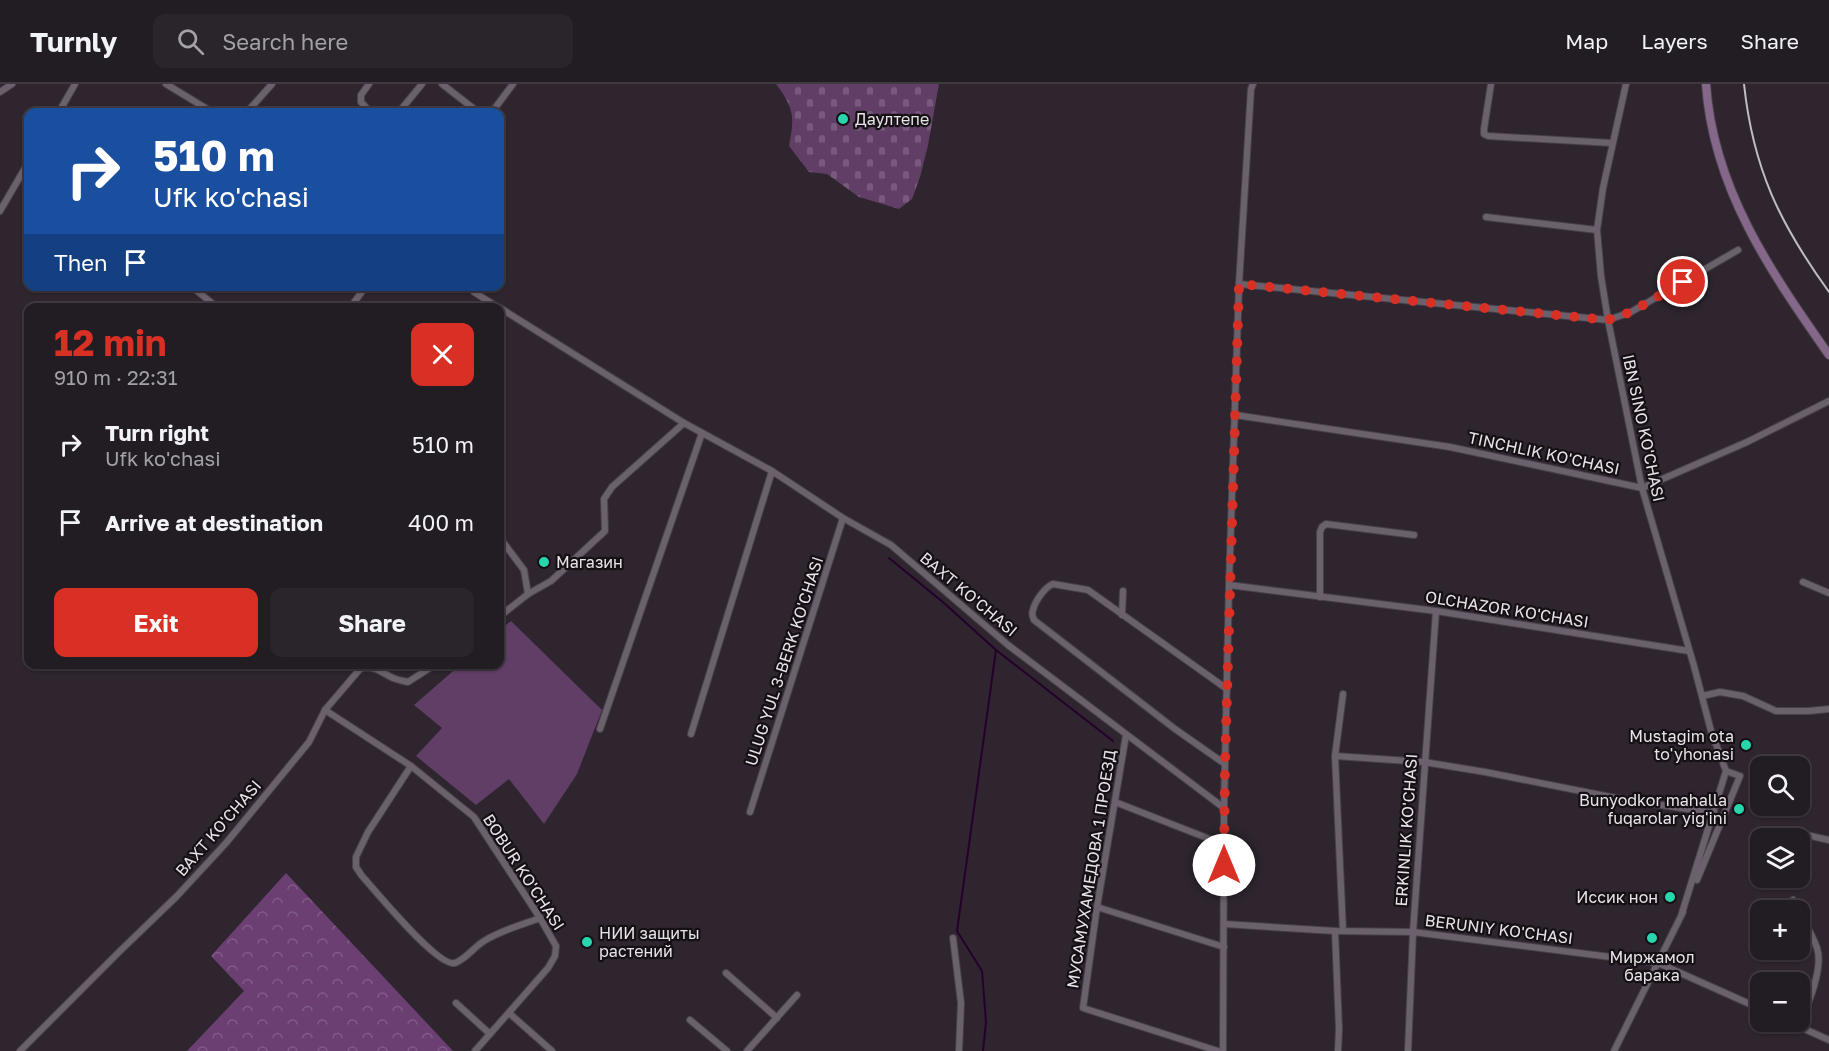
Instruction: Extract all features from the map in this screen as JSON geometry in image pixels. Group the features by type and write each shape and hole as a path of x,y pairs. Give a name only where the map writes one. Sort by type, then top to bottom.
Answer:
{"main road":[{"path":"1708,84 1722,150 1748,220 1785,284 1829,348"},
{"path":"1708,84 1708,105 1718,150 1745,221 1782,287 1829,355"}],"street":[{"path":"0,92 12,84"},
{"path":"60,108 75,84"},
{"path":"166,84 205,108"},
{"path":"251,108 272,84"},
{"path":"366,108 361,102 361,95 369,84"},
{"path":"402,108 422,84"},
{"path":"442,84 473,108"},
{"path":"495,108 513,84"},
{"path":"1223,1051 1224,808 1229,585 1239,284 1253,84"},
{"path":"1491,84 1484,129 1484,134 1488,136 1612,143"},
{"name":"IBN SINO KO'CHASI","path":"1626,84 1603,188 1597,230 1601,276 1642,488 1711,731 1726,771 1683,914"},
{"path":"0,211 24,170"},
{"path":"1486,217 1597,230"},
{"path":"1239,284 1608,320 1631,312 1738,250"},
{"path":"199,291 213,303"},
{"name":"BAXT KO'CHASI","path":"474,292 491,303"},
{"name":"BAXT KO'CHASI","path":"504,311 684,423 772,471 843,518 891,545 1008,645 1224,808"},
{"path":"1642,488 1747,442 1829,401"},
{"name":"TINCHLIK KO'CHASI","path":"1235,415 1450,447 1642,488"},
{"path":"504,613 528,594 551,581 605,531 604,499 612,487 684,423"},
{"path":"600,729 702,433"},
{"path":"691,734 772,471"},
{"name":"ULUG YUL 3-BERK KO'CHASI","path":"750,812 843,518"},
{"path":"1320,597 1320,532 1326,524 1414,535"},
{"path":"504,543 524,570 528,594"},
{"path":"1803,582 1829,593"},
{"path":"1225,764 1034,620 1033,609 1047,586 1053,584 1088,590 1227,689"},
{"name":"OLCHAZOR KO'CHASI","path":"1229,585 1436,611 1689,651"},
{"path":"1122,615 1123,591"},
{"name":"ERKINLIK KO'CHASI","path":"1408,1051 1413,932 1436,611"},
{"name":"BAXT KO'CHASI","path":"20,1051 177,897 226,843 309,742 325,710 361,669"},
{"name":"BAXT KO'CHASI","path":"375,669 395,679 408,682 428,669"},
{"path":"1702,696 1720,692 1743,696 1776,711 1829,709"},
{"path":"1338,1051 1340,1029 1335,756 1342,694"},
{"name":"BOBUR KO'CHASI","path":"325,710 411,766 474,817 556,946 555,956 548,968 475,1051"},
{"name":"МУСАМУХАМЕДОВА 1 ПРОЕЗД","path":"1126,735 1083,1008 1218,1051"},
{"path":"1335,756 1424,762 1620,799 1714,813"},
{"path":"411,766 368,832 356,857 356,867 362,876 415,936 449,963 455,963 492,936 540,918"},
{"name":"IBN SINO KO'CHASI","path":"1614,1051 1683,914 1740,776 1726,771"},
{"path":"1115,802 1225,845"},
{"path":"1810,836 1829,840"},
{"path":"1097,908 1224,947"},
{"name":"BERUNIY KO'CHASI","path":"1224,924 1339,932 1413,932 1658,963 1750,1004"},
{"path":"1810,933 1818,949 1819,957 1810,1000"},
{"path":"953,938 961,1003 958,1051"},
{"path":"726,973 777,1018"},
{"path":"747,1051 796,995"},
{"path":"456,1003 490,1034"},
{"path":"509,1013 552,1051"},
{"path":"690,1020 727,1051"},
{"path":"1810,1031 1829,1040"}],"green space":[{"path":"776,84 939,84 928,145 912,199 899,209 859,197 827,174 809,172 789,146 792,113"},
{"path":"511,621 602,710 577,774 544,824 509,779 476,805 416,756 442,728 414,705 455,669 504,669 504,627"},
{"path":"286,873 453,1051 187,1051 244,991 211,956"}],"waterway":[{"path":"889,558 996,650 1113,741"},
{"path":"983,1051 986,1022 982,971 957,931 996,650"}],"railway":[{"path":"1744,84 1754,143 1772,194 1796,243 1829,292"}],"place":[{"name":"Даултепе","path":"843,119"},
{"name":"Магазин","path":"544,562"},
{"name":"Mustagim ota to'yhonasi","path":"1746,745"},
{"name":"Bunyodkor mahalla fuqarolar yig'ini","path":"1739,809"},
{"name":"Иссик нон","path":"1670,897"},
{"name":"Миржамол барака","path":"1652,938"},
{"name":"НИИ защиты растений","path":"587,942"}],"route":[{"path":"1224,865 1229,585 1239,284 1608,320 1631,312 1683,282"}]}
